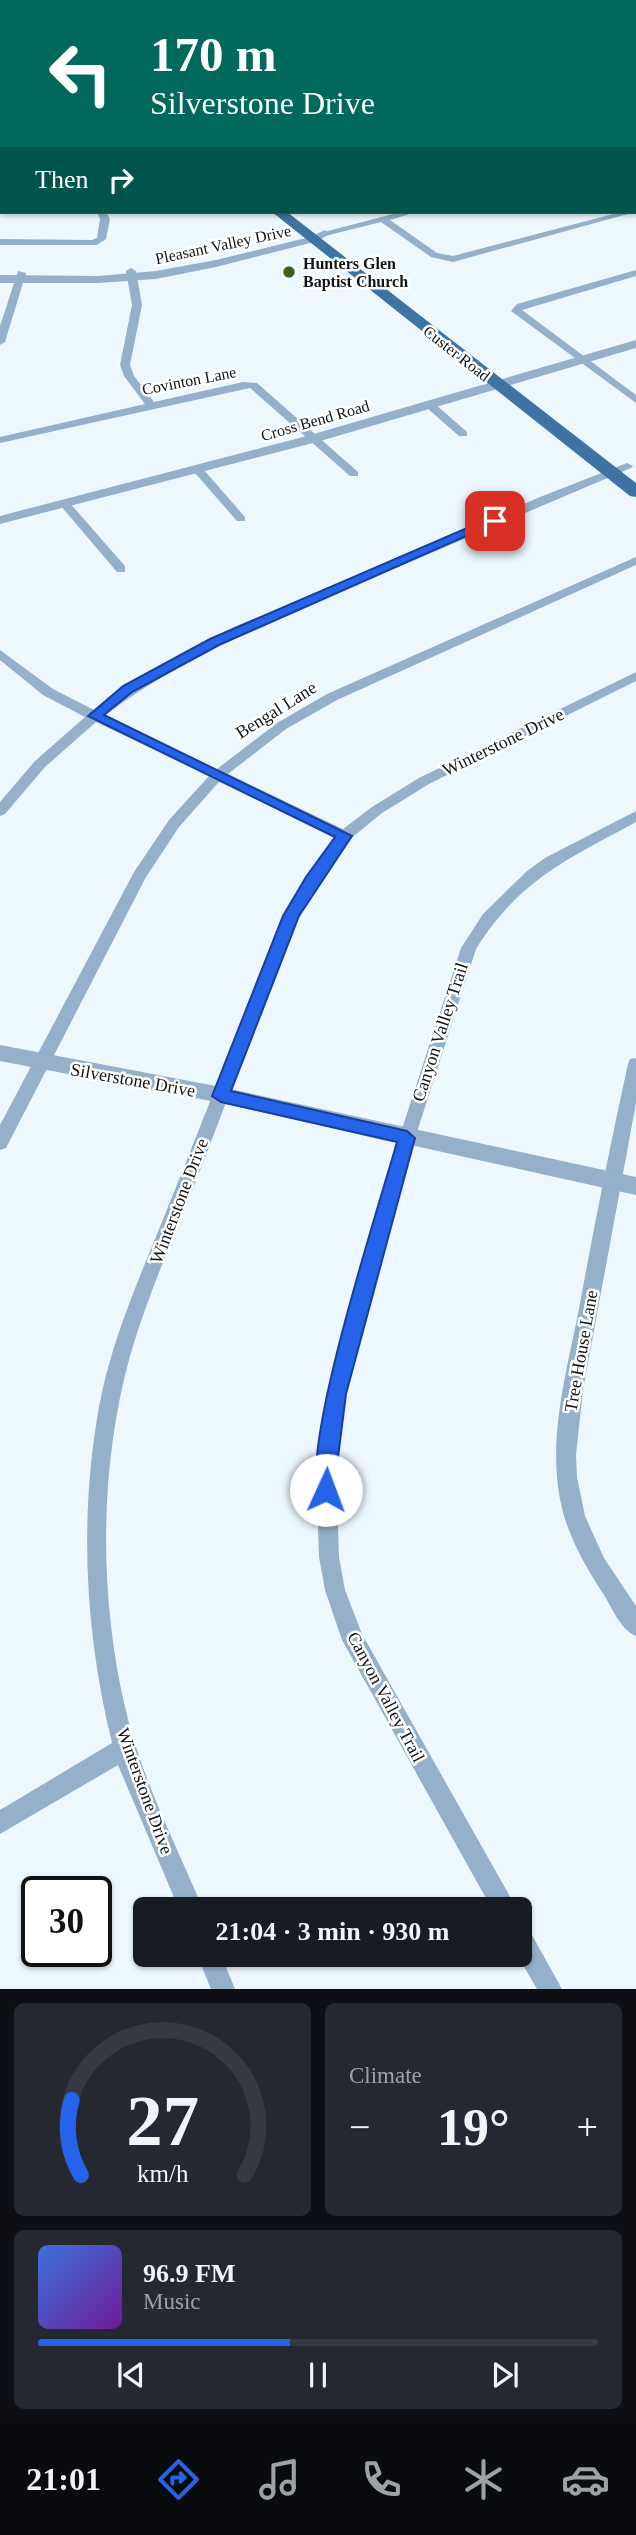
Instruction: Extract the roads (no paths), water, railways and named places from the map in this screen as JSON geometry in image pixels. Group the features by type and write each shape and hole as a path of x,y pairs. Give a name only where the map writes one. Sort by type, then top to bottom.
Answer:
{"main road":[{"name":"Custer Road","path":"282,214 316,236 625,470 636,492"},
{"name":"Custer Road","path":"300,214 316,236"}],"street":[{"path":"0,242 94,243 101,239 105,219 103,214"},
{"name":"Pleasant Valley Drive","path":"0,279 20,276 132,274 211,262 403,214"},
{"path":"383,219 434,255 453,259 622,214"},
{"name":"Pleasant Valley Drive","path":"0,272 20,276"},
{"path":"636,273 516,309 517,313 636,400"},
{"path":"132,274 137,305 125,365 129,376 150,404"},
{"path":"0,342 20,276"},
{"name":"Cross Bend Road","path":"0,520 199,471 636,344"},
{"name":"Covinton Lane","path":"0,440 243,384 254,386 354,474"},
{"path":"430,405 463,434"},
{"path":"2,805 94,716 128,689 215,642 322,593 625,470"},
{"path":"199,471 241,519"},
{"path":"64,503 121,569"},
{"name":"Bengal Lane","path":"0,1143 39,1063 156,848 219,775 243,752 298,715 636,561"},
{"path":"0,654 48,692 344,836"},
{"name":"Winterstone Drive","path":"186,1897 125,1748 111,1686 97,1558 97,1501 109,1405 125,1348 291,916 309,884 344,836 377,810 424,781 636,677"},
{"name":"Canyon Valley Trail","path":"498,1897 353,1640 335,1590 329,1557 326,1466 336,1394 407,1138 459,970 469,948 488,918 514,890 550,862 636,816"},
{"name":"Silverstone Drive","path":"0,1054 221,1096 636,1186"},
{"name":"Tree House Lane","path":"636,1064 611,1181 569,1416 566,1462 570,1501 585,1541 636,1625"},
{"path":"0,1823 125,1748"},
{"path":"532,1957 550,1989"},
{"path":"214,1967 223,1989"}],"place":[{"name":"Hunters Glen Baptist Church","path":"289,272"}]}
